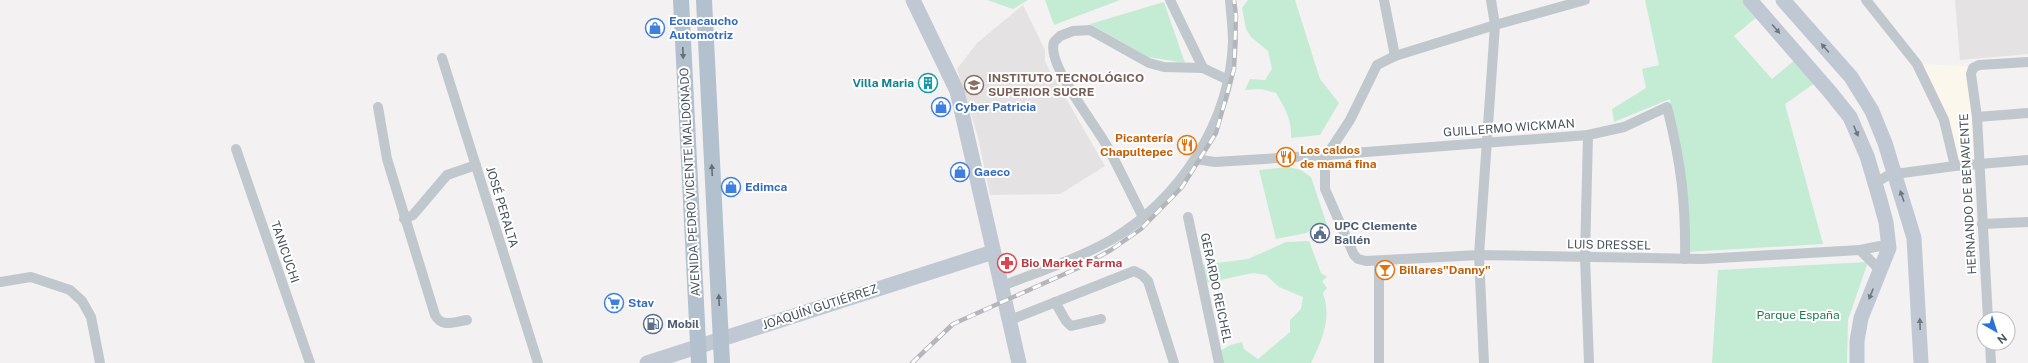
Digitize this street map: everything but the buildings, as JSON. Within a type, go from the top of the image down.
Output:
[{"type":"main road","name":"AVENIDA PEDRO VICENTE MALDONADO","points":[[681,0],[699,363]]},
{"type":"main road","name":"AVENIDA PEDRO VICENTE MALDONADO","points":[[704,0],[722,363]]},
{"type":"main road","points":[[913,0],[957,91],[1019,363]]},
{"type":"main road","points":[[1750,0],[1830,92],[1850,118],[1866,156],[1875,183],[1886,222],[1889,248],[1861,318],[1857,341],[1858,363]]},
{"type":"main road","points":[[1783,0],[1851,77],[1862,93],[1885,143],[1914,238],[1921,363]]},
{"type":"main road","name":"JOAQUÍN GUTIÉRREZ","points":[[647,363],[993,252]]},
{"type":"street","points":[[1170,0],[1203,68]]},
{"type":"street","points":[[1002,286],[1102,244],[1143,217],[1173,188],[1195,159],[1212,130],[1221,106],[1228,80],[1233,43],[1230,0]]},
{"type":"street","points":[[1384,0],[1395,56]]},
{"type":"street","points":[[1484,363],[1479,255],[1495,25],[1491,0]]},
{"type":"street","points":[[1327,155],[1350,120],[1377,65],[1395,56],[1495,25],[1585,0]]},
{"type":"street","points":[[1866,0],[1917,64],[1944,120],[1955,166]]},
{"type":"street","points":[[1143,217],[1108,147],[1092,121],[1070,91],[1053,50],[1054,42],[1060,36],[1073,31],[1090,30],[1149,63],[1164,67],[1203,68],[1228,80]]},
{"type":"street","name":"JOSÉ PERALTA","points":[[442,58],[538,363]]},
{"type":"street","name":"HERNANDO DE BENAVENTE","points":[[1987,311],[1977,117],[1971,74],[1973,68],[1979,65],[2028,62]]},
{"type":"street","points":[[378,107],[387,159],[404,219],[435,315],[438,321],[445,324],[467,320]]},
{"type":"street","name":"GUILLERMO WICKMAN","points":[[1195,159],[1215,162],[1588,135],[1624,127],[1667,107],[1681,170],[1685,202],[1685,259]]},
{"type":"street","points":[[1977,117],[2028,113]]},
{"type":"street","points":[[1588,135],[1586,257],[1589,363]]},
{"type":"street","name":"TANICUCHI","points":[[236,149],[310,363]]},
{"type":"street","name":"LUIS DRESSEL","points":[[1327,155],[1325,166],[1325,189],[1354,255],[1358,259],[1366,261],[1479,255],[1685,259],[1860,250],[1880,246],[1889,248]]},
{"type":"street","points":[[1875,183],[1887,176],[1895,174],[1955,166],[2028,160]]},
{"type":"street","points":[[404,219],[413,215],[447,175],[476,165]]},
{"type":"street","name":"GERARDO REICHEL","points":[[1188,217],[1219,363]]},
{"type":"street","points":[[1982,224],[2028,222]]},
{"type":"street","points":[[1860,250],[1880,270]]},
{"type":"street","points":[[1379,260],[1379,363]]},
{"type":"street","points":[[1010,320],[1134,271],[1142,275],[1148,281],[1174,363]]},
{"type":"street","points":[[0,282],[30,277],[70,290],[82,301],[91,317],[100,363]]},
{"type":"street","points":[[1055,302],[1066,321],[1071,326],[1101,319]]},
{"type":"street","points":[[1990,351],[1991,363]]},
{"type":"shaded area","points":[[1955,0],[2028,0],[2028,54],[1960,60]]},
{"type":"shaded area","points":[[1023,5],[1045,50],[1045,62],[1105,166],[1060,194],[990,195],[978,137],[957,69],[977,43]]},
{"type":"shaded area","points":[[1917,64],[1968,66],[1980,164],[1955,166],[1944,120]]},
{"type":"green space","points":[[987,0],[1028,0],[1013,9]]},
{"type":"green space","points":[[1045,0],[1120,0],[1054,25]]},
{"type":"green space","points":[[1248,0],[1295,0],[1320,79],[1339,103],[1320,135],[1291,138],[1289,120],[1276,93],[1261,89],[1245,90],[1250,79],[1265,80],[1272,69],[1268,51],[1251,37],[1246,29],[1242,8]]},
{"type":"green space","points":[[1645,0],[1742,0],[1758,16],[1734,36],[1772,79],[1796,59],[1815,83],[1785,104],[1823,244],[1687,252],[1670,99],[1614,122],[1612,109],[1646,88],[1642,69],[1659,65]]},
{"type":"green space","points":[[1164,2],[1185,63],[1148,57],[1090,24]]},
{"type":"green space","points":[[1288,167],[1301,170],[1311,177],[1327,225],[1306,233],[1276,239],[1259,170]]},
{"type":"green space","points":[[1309,241],[1321,273],[1327,277],[1322,281],[1327,288],[1323,293],[1326,303],[1326,321],[1322,338],[1311,363],[1222,363],[1220,351],[1230,345],[1242,342],[1244,349],[1258,359],[1290,332],[1290,320],[1301,309],[1303,297],[1279,287],[1266,275],[1253,273],[1206,283],[1201,265],[1248,259],[1286,242]]},
{"type":"green space","name":"Parque España","points":[[1868,262],[1848,320],[1847,363],[1712,363],[1718,270]]},
{"type":"railway","points":[[912,363],[953,324],[1078,268],[1111,250],[1141,229],[1182,187],[1216,133],[1234,69],[1236,16],[1234,0]]},
{"type":"place","name":"Ecuacaucho Automotriz","points":[[655,28]]},
{"type":"place","name":"Villa Maria","points":[[928,83]]},
{"type":"place","name":"INSTITUTO TECNOLÓGICO SUPERIOR SUCRE","points":[[974,85]]},
{"type":"place","name":"Cyber Patricia","points":[[941,107]]},
{"type":"place","name":"Picantería Chapultepec","points":[[1187,145]]},
{"type":"place","name":"Los caldos de mamá fina","points":[[1286,157]]},
{"type":"place","name":"Gaeco","points":[[960,172]]},
{"type":"place","name":"Edimca","points":[[731,187]]},
{"type":"place","name":"UPC Clemente Ballén","points":[[1320,233]]},
{"type":"place","name":"Bio Market Farma","points":[[1007,263]]},
{"type":"place","name":"Billares\"Danny\"","points":[[1385,270]]},
{"type":"place","name":"Stav","points":[[614,303]]},
{"type":"place","name":"Mobil","points":[[653,324]]}]
